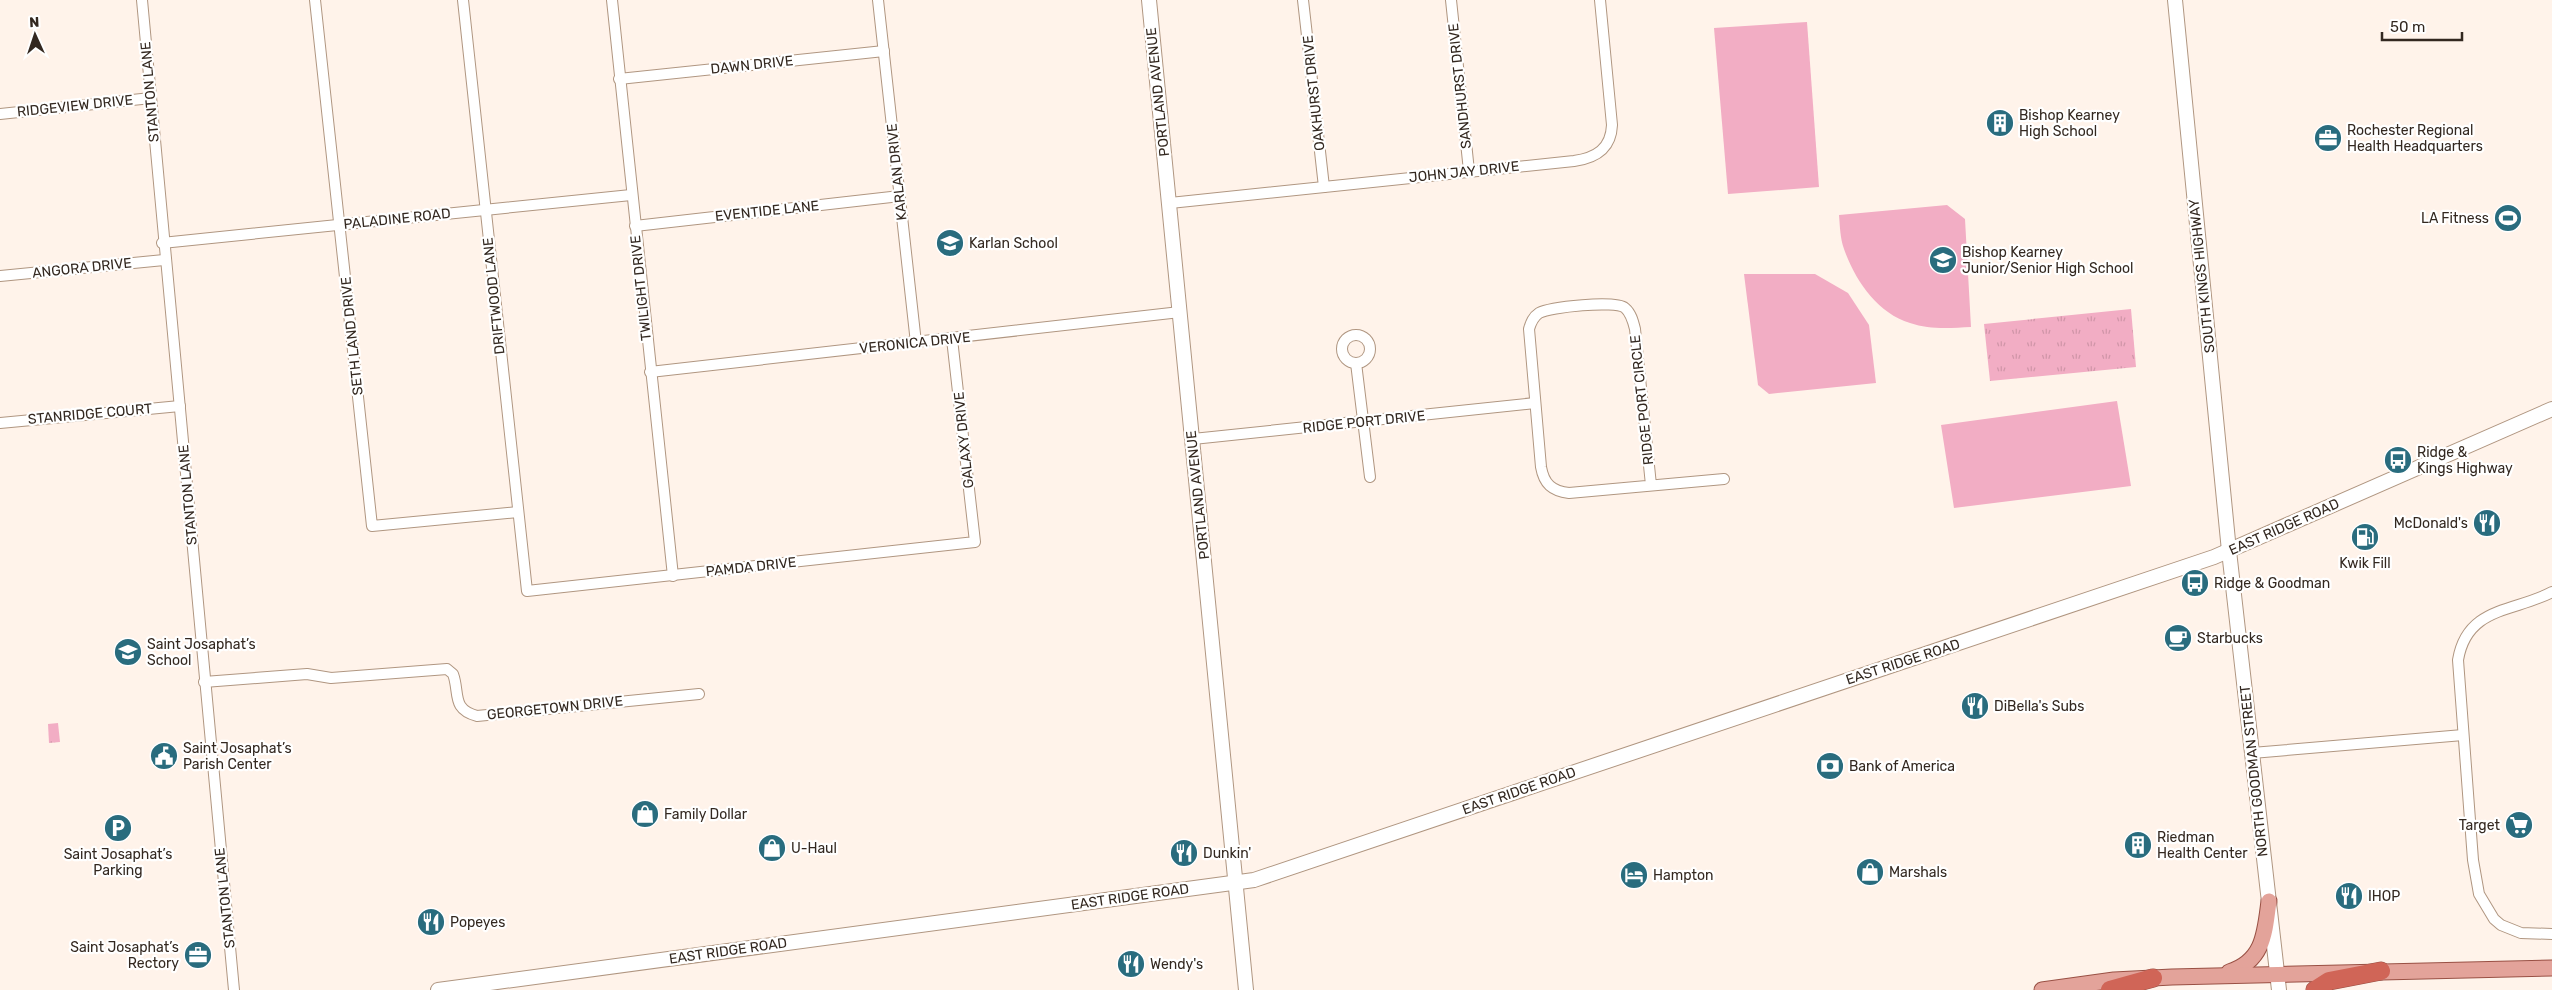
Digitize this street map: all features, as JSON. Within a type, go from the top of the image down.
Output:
[{"type":"highway","points":[[2315,990],[2329,981],[2382,971]]},
{"type":"highway","points":[[2110,990],[2153,978]]},
{"type":"main road","name":"PORTLAND AVENUE","points":[[1149,0],[1246,990]]},
{"type":"main road","name":"SOUTH KINGS HIGHWAY","points":[[2175,0],[2229,551]]},
{"type":"main road","name":"EAST RIDGE ROAD","points":[[438,990],[1235,883],[1261,877],[2229,551],[2552,409]]},
{"type":"main road","name":"NORTH GOODMAN STREET","points":[[2229,551],[2279,990]]},
{"type":"main road","points":[[2216,975],[2237,969],[2254,958],[2263,936],[2268,900]]},
{"type":"main road","points":[[2042,990],[2153,978],[2216,975],[2552,968]]},
{"type":"street","name":"STANTON LANE","points":[[142,0],[162,243],[180,406],[204,682],[234,990]]},
{"type":"street","name":"SETH LAND DRIVE","points":[[315,0],[372,526],[518,512]]},
{"type":"street","name":"DRIFTWOOD LANE","points":[[463,0],[527,591]]},
{"type":"street","name":"TWILIGHT DRIVE","points":[[612,0],[631,195],[673,576]]},
{"type":"street","name":"KARLAN DRIVE","points":[[878,0],[916,343]]},
{"type":"street","name":"OAKHURST DRIVE","points":[[1303,0],[1324,186]]},
{"type":"street","name":"SANDHURST DRIVE","points":[[1451,0],[1469,171]]},
{"type":"street","name":"JOHN JAY DRIVE","points":[[1170,203],[1580,160],[1596,156],[1609,142],[1612,125],[1600,0]]},
{"type":"street","name":"DAWN DRIVE","points":[[619,78],[884,51]]},
{"type":"street","name":"RIDGEVIEW DRIVE","points":[[0,114],[150,98]]},
{"type":"street","name":"PALADINE ROAD","points":[[162,243],[631,195]]},
{"type":"street","name":"EVENTIDE LANE","points":[[635,226],[900,196]]},
{"type":"street","name":"ANGORA DRIVE","points":[[0,276],[164,260]]},
{"type":"street","name":"RIDGE PORT CIRCLE","points":[[1612,304],[1624,307],[1632,316],[1635,329],[1651,485],[1569,494],[1551,488],[1542,475],[1535,403],[1529,330],[1534,316],[1553,309],[1612,304]]},
{"type":"street","name":"VERONICA DRIVE","points":[[650,372],[1180,312]]},
{"type":"street","name":"GALAXY DRIVE","points":[[952,339],[975,542]]},
{"type":"street","points":[[1356,364],[1370,477]]},
{"type":"street","name":"RIDGE PORT DRIVE","points":[[1193,439],[1535,403]]},
{"type":"street","name":"STANRIDGE COURT","points":[[0,423],[180,406]]},
{"type":"street","points":[[1651,485],[1724,478]]},
{"type":"street","name":"PAMDA DRIVE","points":[[527,591],[975,542]]},
{"type":"street","points":[[2552,592],[2542,597],[2498,610],[2473,627],[2466,638],[2458,660],[2474,860],[2479,894],[2494,919],[2501,924],[2521,933],[2552,934]]},
{"type":"street","name":"GEORGETOWN DRIVE","points":[[204,682],[307,674],[331,678],[447,669],[453,674],[458,701],[462,710],[477,716],[699,694]]},
{"type":"street","points":[[2252,753],[2463,735]]},
{"type":"green space","points":[[1807,22],[1819,187],[1728,194],[1714,28]]},
{"type":"green space","points":[[1947,205],[1965,219],[1971,327],[1925,327],[1910,323],[1887,312],[1869,294],[1854,272],[1844,249],[1840,232],[1839,215]]},
{"type":"green space","points":[[1744,274],[1815,274],[1848,293],[1869,325],[1876,383],[1769,394],[1758,385]]},
{"type":"green space","points":[[2131,309],[2136,367],[1990,381],[1984,324]]},
{"type":"green space","points":[[2117,401],[2131,486],[1954,508],[1941,425]]},
{"type":"green space","points":[[58,723],[60,742],[49,743],[48,724]]},
{"type":"place","name":"Bishop Kearney High School","points":[[2000,123]]},
{"type":"place","name":"Rochester Regional Health Headquarters","points":[[2328,138]]},
{"type":"place","name":"LA Fitness","points":[[2508,218]]},
{"type":"place","name":"Karlan School","points":[[950,243]]},
{"type":"place","name":"Bishop Kearney Junior/Senior High School","points":[[1943,260]]},
{"type":"place","name":"Ridge & Kings Highway","points":[[2398,460]]},
{"type":"place","name":"McDonald's","points":[[2487,523]]},
{"type":"place","name":"Kwik Fill","points":[[2365,537]]},
{"type":"place","name":"Ridge & Goodman","points":[[2195,583]]},
{"type":"place","name":"Starbucks","points":[[2178,638]]},
{"type":"place","name":"Saint Josaphat’s School","points":[[128,652]]},
{"type":"place","name":"DiBella's Subs","points":[[1975,706]]},
{"type":"place","name":"Saint Josaphat’s Parish Center","points":[[164,756]]},
{"type":"place","name":"Bank of America","points":[[1830,766]]},
{"type":"place","name":"Family Dollar","points":[[645,814]]},
{"type":"place","name":"Target","points":[[2519,825]]},
{"type":"place","name":"Saint Josaphat’s Parking","points":[[118,828]]},
{"type":"place","name":"Riedman Health Center","points":[[2138,845]]},
{"type":"place","name":"U-Haul","points":[[772,848]]},
{"type":"place","name":"Dunkin'","points":[[1184,853]]},
{"type":"place","name":"Marshals","points":[[1870,872]]},
{"type":"place","name":"Hampton","points":[[1634,875]]},
{"type":"place","name":"IHOP","points":[[2349,896]]},
{"type":"place","name":"Popeyes","points":[[431,922]]},
{"type":"place","name":"Saint Josaphat’s Rectory","points":[[198,955]]},
{"type":"place","name":"Wendy's","points":[[1131,964]]}]
